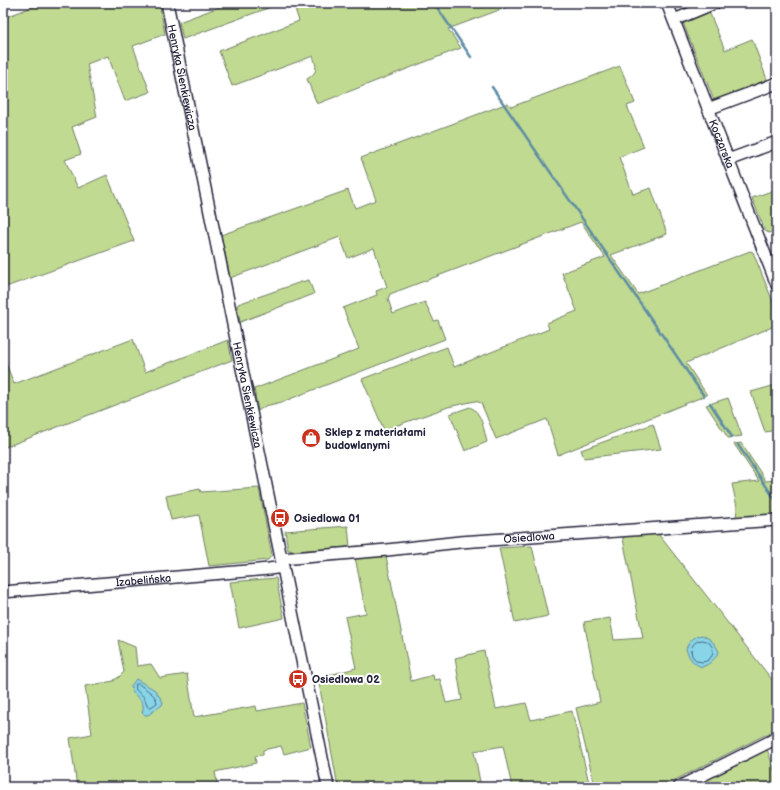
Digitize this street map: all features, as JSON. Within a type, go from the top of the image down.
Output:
[{"type":"street","name":"Henryka Sienkiewicza","points":[[167,3],[328,787]]},
{"type":"street","name":"Koczarska","points":[[667,3],[777,285]]},
{"type":"street","points":[[674,20],[715,3]]},
{"type":"street","points":[[708,109],[777,83]]},
{"type":"street","points":[[728,160],[777,142]]},
{"type":"street","name":"Osiedlowa","points":[[282,563],[460,542],[777,520]]},
{"type":"street","name":"Izabelińska","points":[[3,592],[269,570],[282,563]]},
{"type":"street","points":[[679,787],[777,738]]},
{"type":"green space","points":[[43,3],[159,3],[165,34],[133,46],[150,92],[125,101],[108,56],[87,64],[97,117],[72,127],[81,154],[65,160],[78,188],[107,175],[134,241],[3,288],[3,18]]},
{"type":"green space","points":[[230,3],[282,3],[183,39],[179,22]]},
{"type":"green space","points":[[293,3],[518,3],[448,29],[461,48],[317,104],[307,79],[315,72],[316,69],[313,56],[232,86],[219,51],[299,21]]},
{"type":"green space","points":[[708,9],[725,50],[752,39],[768,82],[715,103],[682,20]]},
{"type":"green space","points":[[620,66],[635,103],[627,106],[644,147],[619,157],[633,194],[651,188],[667,234],[611,255],[638,294],[750,251],[753,252],[777,312],[777,325],[686,363],[707,395],[558,455],[547,419],[496,439],[481,403],[475,401],[448,407],[384,430],[362,379],[447,347],[454,367],[549,329],[547,323],[577,311],[562,273],[605,257],[581,222],[390,294],[388,299],[393,314],[425,302],[434,321],[438,320],[445,339],[282,402],[265,406],[258,411],[254,389],[359,349],[343,308],[377,295],[376,291],[387,287],[374,248],[348,258],[340,237],[230,278],[221,235],[348,190],[355,208],[376,200],[361,158],[508,103],[511,107]]},
{"type":"green space","points":[[777,189],[777,230],[769,233],[765,231],[752,198]]},
{"type":"green space","points":[[309,280],[314,294],[240,322],[237,306],[238,304]]},
{"type":"green space","points":[[133,339],[145,372],[228,340],[232,360],[3,448],[3,356],[14,384]]},
{"type":"green space","points":[[776,385],[777,430],[765,432],[751,392]]},
{"type":"green space","points":[[728,398],[742,436],[728,438],[706,405]]},
{"type":"green space","points":[[470,407],[474,409],[480,417],[487,442],[465,451],[450,414]]},
{"type":"green space","points":[[653,424],[661,449],[584,458],[581,450]]},
{"type":"green space","points":[[741,443],[766,481],[777,480],[777,517],[736,519],[737,507],[732,484],[759,481],[734,444]]},
{"type":"green space","points":[[259,488],[272,555],[268,560],[209,566],[199,515],[171,520],[166,496],[200,489],[201,492]]},
{"type":"green space","points":[[348,526],[350,547],[296,551],[288,550],[285,531]]},
{"type":"green space","points":[[656,531],[777,686],[777,729],[663,787],[595,787],[576,708],[600,702],[584,622],[610,618],[614,640],[643,638],[622,534]]},
{"type":"green space","points":[[532,546],[548,616],[515,623],[499,548]]},
{"type":"green space","points":[[386,556],[411,681],[433,675],[434,680],[440,679],[446,703],[462,700],[455,658],[484,651],[496,709],[526,703],[531,720],[572,711],[590,787],[512,787],[503,746],[474,751],[481,787],[338,787],[318,678],[356,668],[345,617],[366,613],[355,557]]},
{"type":"green space","points":[[276,578],[284,618],[239,628],[230,582]]},
{"type":"green space","points":[[118,640],[135,647],[137,666],[151,664],[160,678],[187,674],[194,717],[256,706],[257,711],[302,703],[311,747],[284,754],[281,746],[263,750],[263,755],[255,756],[256,763],[215,772],[218,787],[77,787],[70,738],[92,734],[85,686],[114,681],[124,672]]},
{"type":"green space","points":[[767,749],[777,777],[777,787],[689,787]]},
{"type":"water","points":[[702,635],[708,638],[716,646],[719,652],[712,661],[702,667],[692,660],[686,649],[692,640]]},
{"type":"water","points":[[136,679],[155,690],[163,702],[162,705],[148,715],[142,713],[142,703],[132,692],[131,686]]},
{"type":"waterway","points":[[434,3],[471,57]]},
{"type":"waterway","points":[[492,87],[704,396]]},
{"type":"waterway","points":[[710,403],[732,437]]},
{"type":"waterway","points":[[738,445],[777,502]]},
{"type":"place","name":"Sklep z materiałami budowlanymi","points":[[311,438]]},
{"type":"place","name":"Osiedlowa 01","points":[[280,518]]},
{"type":"place","name":"Osiedlowa 02","points":[[298,679]]}]
